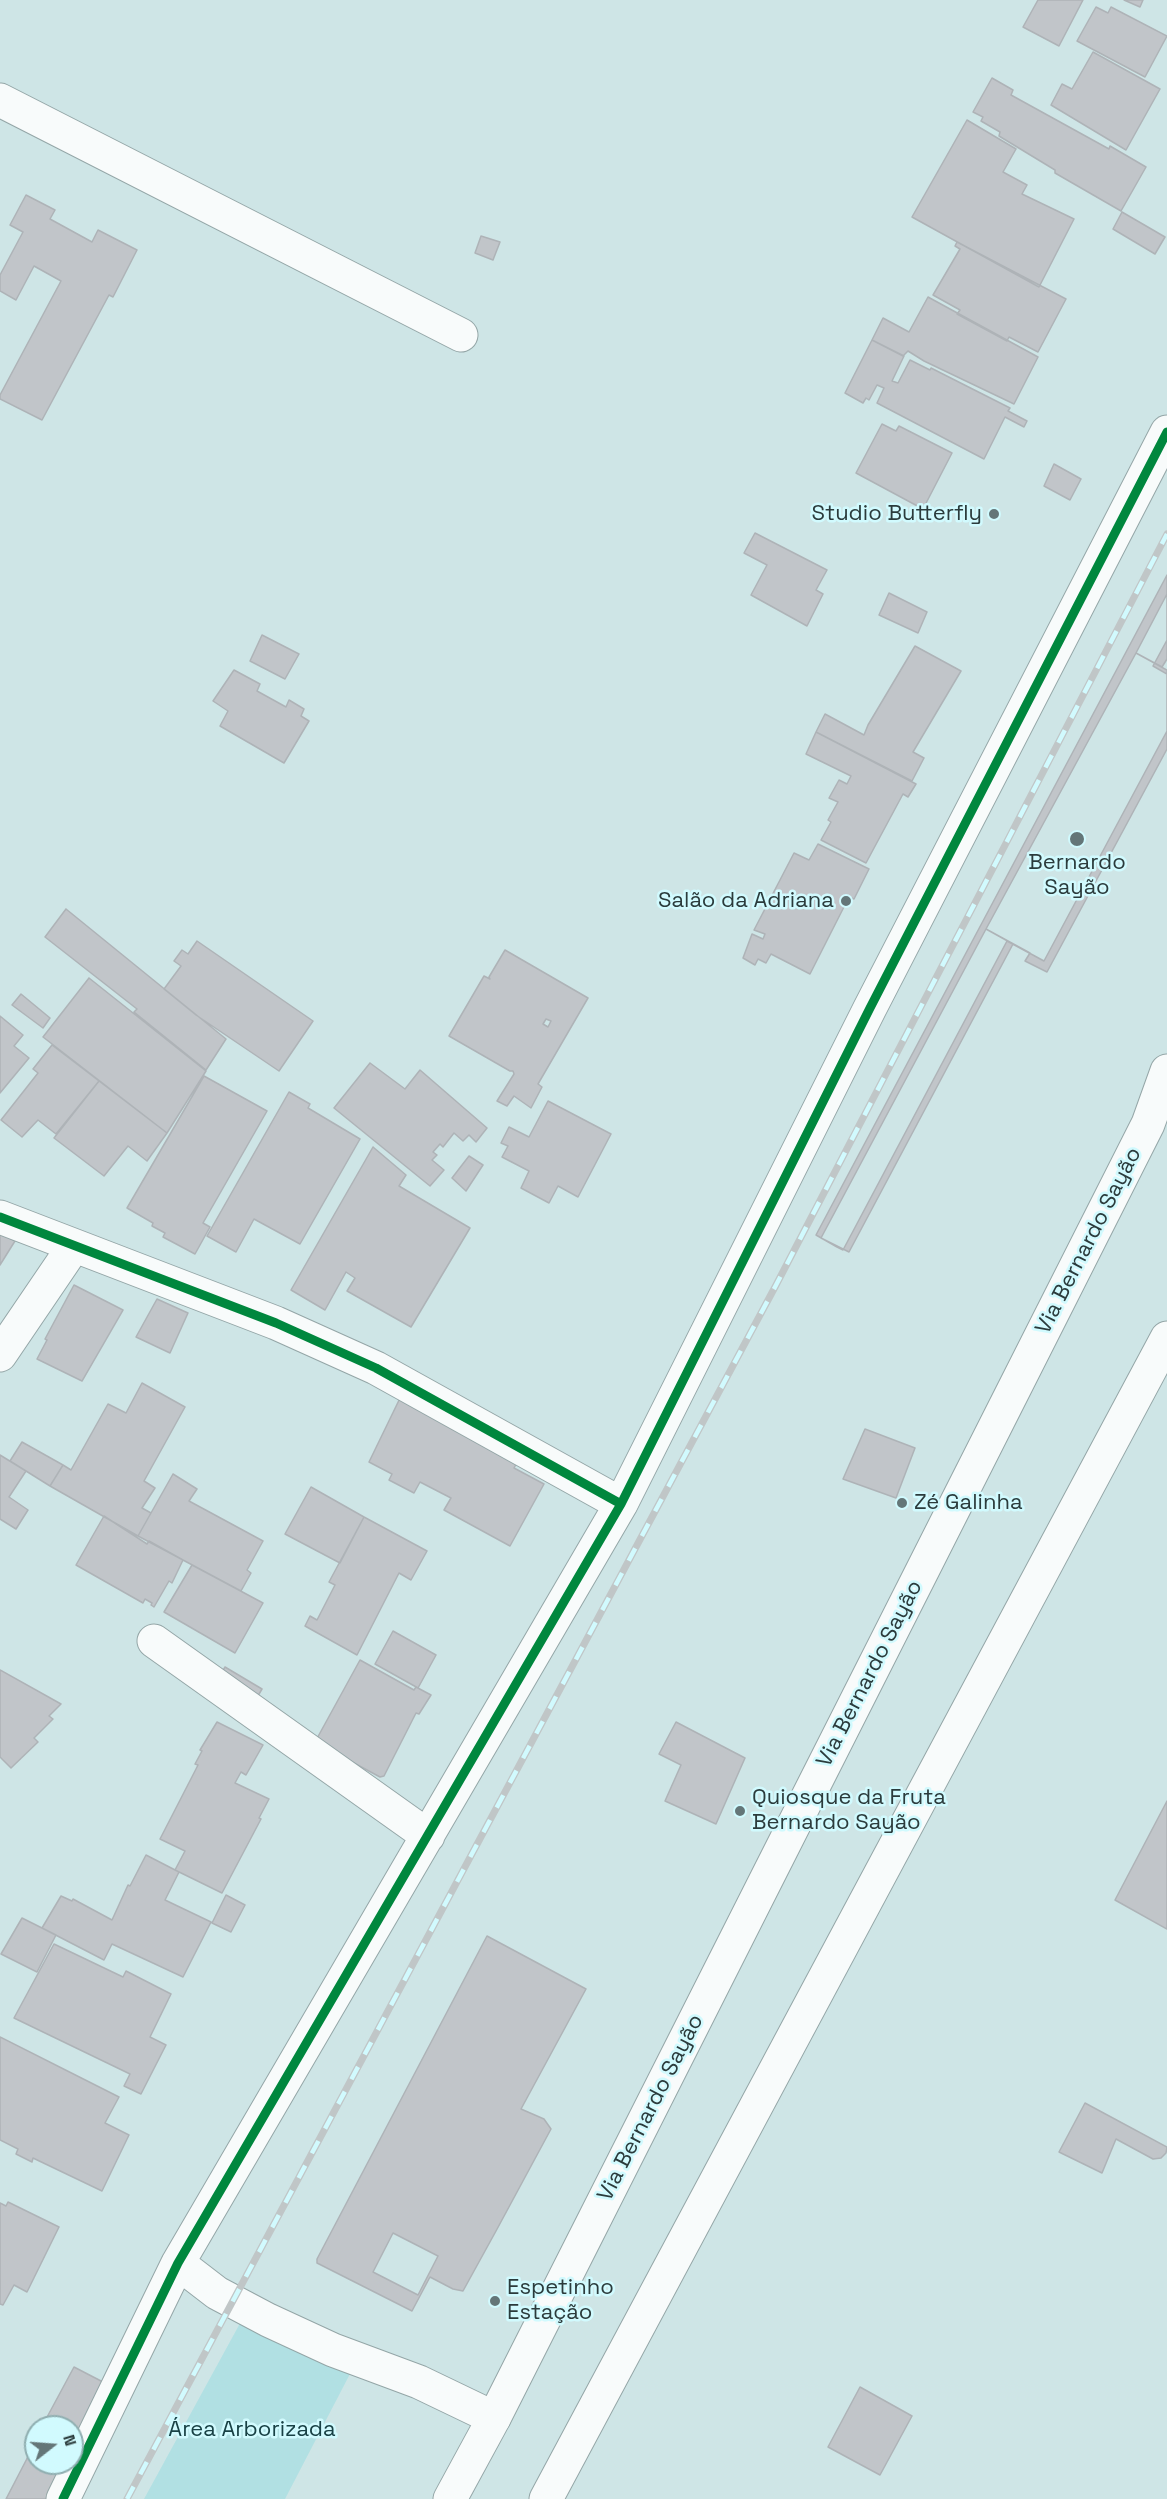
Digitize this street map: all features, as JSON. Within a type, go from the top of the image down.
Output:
[{"type":"street","points":[[0,100],[461,335]]},
{"type":"street","points":[[63,2499],[178,2263],[621,1504],[876,997],[1167,432]]},
{"type":"street","name":"Via Bernardo Sayão","points":[[450,2499],[494,2418],[1148,1124],[1167,1071]]},
{"type":"street","points":[[0,1217],[276,1323],[376,1368],[621,1504]]},
{"type":"street","points":[[0,1355],[74,1246]]},
{"type":"street","points":[[546,2499],[1167,1338]]},
{"type":"street","points":[[154,1641],[428,1836]]},
{"type":"street","points":[[178,2263],[217,2293],[260,2315],[333,2350],[419,2382],[494,2418]]},
{"type":"green space","name":"Área Arborizada","points":[[244,2316],[352,2370],[285,2499],[144,2499]]},
{"type":"building","points":[[1038,0],[1083,0],[1059,46],[1023,27]]},
{"type":"building","points":[[1124,0],[1143,0],[1140,7]]},
{"type":"building","points":[[1096,7],[1108,13],[1111,7],[1167,36],[1145,77],[1077,41]]},
{"type":"building","points":[[1093,52],[1160,89],[1126,150],[1051,105],[1062,84],[1072,89]]},
{"type":"building","points":[[992,78],[1013,90],[1011,95],[1146,167],[1121,211],[1055,173],[1055,170],[999,136],[1000,132],[981,121],[983,117],[973,112]]},
{"type":"building","points":[[967,120],[1016,149],[1003,172],[1027,185],[1022,194],[1074,219],[1039,287],[912,217]]},
{"type":"building","points":[[26,195],[55,210],[50,219],[92,242],[98,230],[137,250],[113,297],[109,295],[42,420],[0,399],[0,395],[61,281],[34,266],[16,300],[0,291],[0,275],[23,232],[10,225]]},
{"type":"building","points":[[1122,212],[1165,237],[1155,254],[1113,229]]},
{"type":"building","points":[[481,236],[500,242],[493,260],[475,253]]},
{"type":"building","points":[[957,242],[1066,299],[1038,352],[1009,337],[1007,341],[957,314],[960,310],[933,295],[960,249],[955,246]]},
{"type":"building","points":[[928,297],[1038,357],[1014,404],[908,351],[903,356],[872,340],[883,318],[909,332]]},
{"type":"building","points":[[872,340],[904,356],[892,381],[898,383],[910,360],[930,370],[931,368],[1010,408],[1008,411],[1027,421],[1024,427],[1005,417],[984,459],[877,403],[884,388],[877,385],[869,400],[866,398],[863,403],[845,393]]},
{"type":"building","points":[[882,424],[896,431],[899,426],[952,453],[923,509],[856,473]]},
{"type":"building","points":[[1054,464],[1081,479],[1070,500],[1044,486]]},
{"type":"building","points":[[755,533],[827,570],[816,590],[823,594],[807,626],[751,595],[767,565],[744,553]]},
{"type":"building","points":[[1167,575],[1167,640],[1153,666],[1167,674],[1167,731],[1044,961],[1007,941],[843,1250],[816,1235]]},
{"type":"building","points":[[889,593],[927,612],[918,633],[879,615]]},
{"type":"building","points":[[1167,594],[1167,659],[1162,667],[1136,653]]},
{"type":"building","points":[[262,635],[299,654],[285,679],[250,661]]},
{"type":"building","points":[[915,646],[961,671],[913,752],[924,758],[912,781],[816,732],[825,714],[864,735]]},
{"type":"building","name":"Bernardo Sayão","points":[[1136,653],[1167,670],[1167,749],[1047,972],[1025,961],[1030,953],[986,929]]},
{"type":"building","points":[[234,670],[260,684],[257,691],[286,707],[289,700],[304,709],[301,716],[309,721],[284,763],[220,726],[228,711],[213,701]]},
{"type":"building","points":[[816,732],[916,784],[908,797],[903,794],[866,863],[821,840],[838,802],[829,798],[839,780],[847,784],[851,776],[806,754]]},
{"type":"building","points":[[818,844],[869,869],[854,899],[849,897],[810,974],[771,954],[766,963],[758,959],[755,965],[743,958],[752,934],[763,939],[765,934],[754,930],[794,853],[809,860]]},
{"type":"building","points":[[66,909],[226,1039],[206,1070],[134,1012],[137,1009],[45,937]]},
{"type":"building","points":[[986,929],[1013,944],[849,1252],[821,1238]]},
{"type":"building","points":[[197,941],[313,1021],[279,1071],[196,1015],[164,989],[181,966],[174,961],[182,950],[188,954]]},
{"type":"building","points":[[505,950],[588,998],[538,1084],[542,1087],[531,1108],[514,1096],[507,1106],[497,1101],[514,1074],[513,1071],[449,1036],[484,976],[490,979],[489,977]],"holes":[[[546,1019],[551,1021],[548,1027],[543,1024]]]},
{"type":"building","points":[[89,978],[206,1071],[167,1133],[43,1037]]},
{"type":"building","points":[[21,994],[50,1018],[43,1028],[12,1005]]},
{"type":"building","points":[[0,1016],[23,1035],[14,1046],[29,1058],[0,1093]]},
{"type":"building","points":[[52,1045],[99,1081],[56,1134],[38,1120],[22,1137],[1,1120],[38,1073],[33,1069]]},
{"type":"building","points":[[370,1063],[405,1089],[420,1070],[487,1128],[476,1142],[469,1135],[463,1141],[454,1133],[443,1147],[440,1144],[433,1152],[437,1155],[432,1160],[444,1170],[430,1186],[334,1108]]},
{"type":"building","points":[[204,1076],[267,1111],[203,1223],[210,1227],[195,1254],[163,1237],[165,1233],[152,1226],[153,1223],[127,1208]]},
{"type":"building","points":[[99,1081],[167,1133],[147,1161],[128,1146],[104,1176],[54,1138]]},
{"type":"building","points":[[289,1092],[310,1104],[308,1108],[360,1139],[300,1244],[254,1219],[236,1252],[207,1236]]},
{"type":"building","points":[[548,1101],[611,1134],[578,1197],[558,1186],[549,1203],[521,1188],[529,1171],[502,1157],[508,1146],[501,1143],[509,1127],[529,1137]]},
{"type":"building","points":[[373,1147],[406,1175],[399,1186],[470,1228],[411,1327],[347,1291],[355,1278],[346,1272],[325,1310],[291,1290]]},
{"type":"building","points":[[469,1156],[483,1165],[466,1191],[452,1178]]},
{"type":"building","points":[[0,1233],[15,1241],[0,1265]]},
{"type":"building","points":[[74,1285],[123,1310],[82,1381],[37,1359]]},
{"type":"building","points":[[157,1299],[188,1313],[170,1353],[136,1337]]},
{"type":"building","points":[[142,1383],[185,1407],[144,1481],[155,1488],[142,1508],[151,1513],[138,1536],[50,1486],[63,1465],[71,1470],[108,1404],[126,1413]]},
{"type":"building","points":[[402,1394],[519,1459],[514,1468],[544,1484],[510,1546],[444,1510],[451,1498],[420,1482],[414,1493],[389,1480],[392,1474],[369,1462]]},
{"type":"building","points":[[865,1429],[915,1448],[896,1498],[843,1479]]},
{"type":"building","points":[[22,1442],[63,1465],[50,1486],[10,1461]]},
{"type":"building","points":[[0,1455],[26,1471],[9,1497],[28,1510],[16,1529],[0,1519]]},
{"type":"building","points":[[173,1474],[197,1489],[189,1501],[263,1541],[247,1570],[251,1573],[241,1591],[138,1536]]},
{"type":"building","points":[[311,1487],[364,1517],[340,1563],[285,1534]]},
{"type":"building","points":[[104,1516],[147,1544],[149,1541],[183,1560],[172,1583],[169,1581],[154,1607],[145,1599],[143,1603],[76,1565]]},
{"type":"building","points":[[364,1517],[427,1551],[411,1580],[399,1573],[357,1655],[305,1626],[310,1616],[317,1620],[335,1585],[329,1582]]},
{"type":"building","points":[[192,1565],[263,1603],[235,1653],[164,1612]]},
{"type":"building","points":[[393,1631],[436,1655],[418,1688],[375,1664]]},
{"type":"building","points":[[360,1660],[414,1690],[416,1687],[431,1695],[419,1714],[416,1713],[384,1776],[380,1777],[315,1742]]},
{"type":"building","points":[[225,1667],[262,1689],[252,1706],[208,1696]]},
{"type":"building","points":[[0,1670],[61,1704],[49,1716],[53,1719],[34,1738],[38,1742],[11,1768],[0,1757]]},
{"type":"building","points":[[217,1722],[263,1745],[246,1775],[241,1772],[235,1783],[269,1799],[222,1893],[175,1870],[185,1851],[160,1839],[198,1765],[195,1764],[202,1751],[200,1750]]},
{"type":"building","points":[[676,1722],[745,1758],[716,1824],[665,1801],[681,1765],[659,1754]]},
{"type":"building","points":[[1167,1801],[1167,1929],[1115,1900]]},
{"type":"building","points":[[146,1855],[179,1872],[165,1900],[211,1922],[183,1977],[112,1944],[104,1960],[42,1928],[61,1896],[72,1901],[73,1899],[112,1920],[128,1885],[130,1886]]},
{"type":"building","points":[[226,1895],[245,1905],[231,1932],[212,1923]]},
{"type":"building","points":[[22,1918],[56,1935],[37,1972],[1,1954]]},
{"type":"building","points":[[487,1936],[586,1989],[521,2109],[544,2119],[551,2129],[463,2291],[453,2289],[430,2277],[412,2311],[317,2263],[317,2259]],"holes":[[[393,2233],[438,2256],[418,2295],[373,2272]]]},
{"type":"building","points":[[54,1944],[123,1977],[126,1971],[171,1994],[150,2037],[166,2045],[141,2094],[124,2086],[130,2074],[14,2018]]},
{"type":"building","points":[[0,2037],[119,2097],[105,2123],[129,2135],[102,2191],[33,2158],[32,2162],[16,2154],[18,2149],[0,2140]]},
{"type":"building","points":[[1085,2103],[1167,2147],[1166,2153],[1161,2158],[1153,2159],[1116,2139],[1102,2173],[1059,2152]]},
{"type":"building","points":[[8,2202],[59,2227],[27,2292],[14,2285],[3,2305],[0,2304],[0,2203],[6,2206]]},
{"type":"building","points":[[74,2367],[130,2396],[84,2443],[84,2415],[48,2415]]},
{"type":"building","points":[[860,2387],[912,2416],[880,2475],[828,2447]]},
{"type":"building","points":[[24,2464],[24,2475],[70,2475],[75,2499],[6,2499]]},
{"type":"railway","points":[[127,2499],[775,1287],[1167,534]]},
{"type":"cycle path","points":[[63,2499],[178,2263],[621,1504],[870,1008],[1167,432]]},
{"type":"cycle path","points":[[0,1217],[276,1323],[376,1368],[621,1504]]},
{"type":"place","name":"Studio Butterfly","points":[[994,514]]},
{"type":"place","name":"Bernardo Sayão","points":[[1077,839]]},
{"type":"place","name":"Salão da Adriana","points":[[846,901]]},
{"type":"place","name":"Zé Galinha","points":[[902,1503]]},
{"type":"place","name":"Quiosque da Fruta Bernardo Sayão","points":[[740,1811]]},
{"type":"place","name":"Espetinho Estação","points":[[495,2301]]}]
